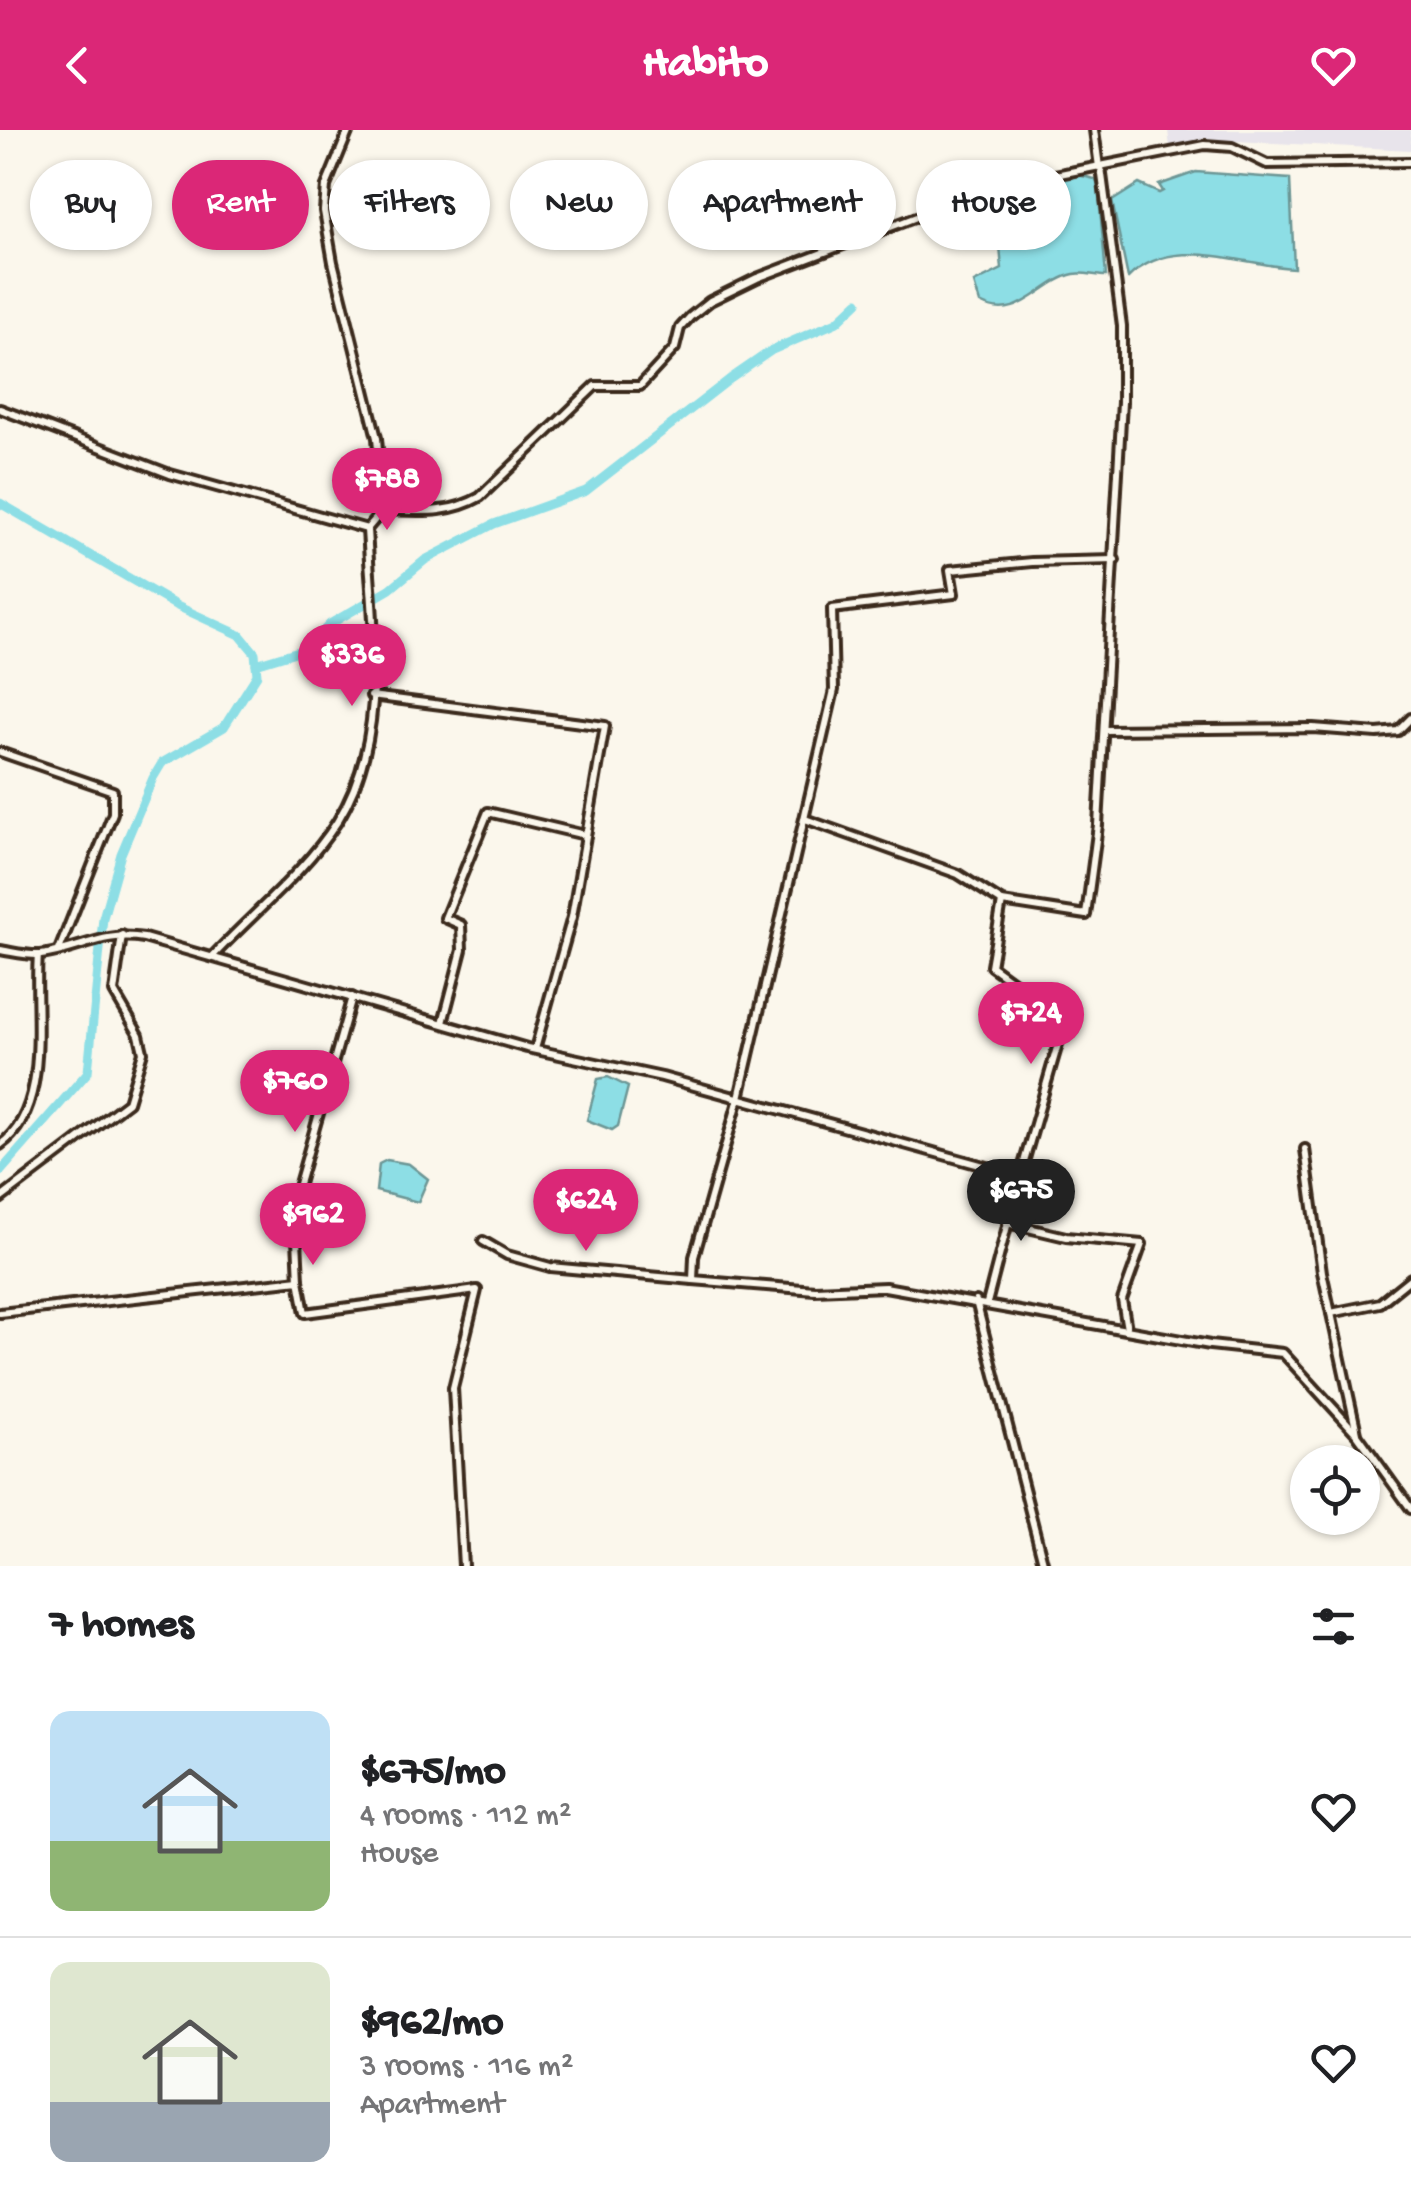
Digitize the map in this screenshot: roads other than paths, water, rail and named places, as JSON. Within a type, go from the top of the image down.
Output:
[{"type":"street","points":[[212,957],[336,824],[358,781],[372,696],[376,640],[367,529],[384,510],[376,438],[332,262],[324,212],[326,186],[350,130]]},
{"type":"street","points":[[804,819],[958,874],[1002,902],[1086,914],[1098,824],[1115,560],[1122,326],[1094,130]]},
{"type":"street","points":[[384,510],[440,512],[480,497],[595,386],[640,386],[675,348],[680,328],[710,301],[876,228],[995,187],[1205,145],[1232,146],[1267,164],[1411,162]]},
{"type":"street","points":[[0,410],[170,474],[367,529]]},
{"type":"street","points":[[693,1280],[694,1256],[739,1098],[834,690],[832,609],[954,594],[950,570],[1032,562],[1115,560]]},
{"type":"street","points":[[372,696],[604,726],[572,916],[535,1049]]},
{"type":"street","points":[[1104,730],[1313,728],[1376,732],[1398,731],[1411,718]]},
{"type":"street","points":[[0,752],[113,792],[113,813],[71,928],[58,951]]},
{"type":"street","points":[[443,1024],[462,950],[461,926],[444,918],[488,812],[585,835]]},
{"type":"street","points":[[987,1303],[1058,1044],[1039,1001],[992,966],[1002,902]]},
{"type":"street","points":[[0,1199],[128,1102],[143,1052],[139,1036],[114,992],[122,934]]},
{"type":"street","points":[[0,950],[38,956],[122,934],[535,1049],[739,1098],[1020,1176]]},
{"type":"street","points":[[0,1145],[27,1114],[40,1014],[34,998],[38,956]]},
{"type":"street","points":[[352,998],[295,1198],[298,1280],[304,1313],[477,1290],[453,1388],[463,1566]]},
{"type":"street","points":[[1305,1149],[1331,1313],[1358,1434]]},
{"type":"street","points":[[1007,1224],[1066,1237],[1142,1244],[1122,1300],[1127,1329]]},
{"type":"street","points":[[483,1242],[550,1267],[815,1290],[884,1286],[1283,1353],[1358,1434],[1411,1510]]},
{"type":"street","points":[[1331,1313],[1380,1303],[1411,1278]]},
{"type":"street","points":[[0,1313],[298,1280]]},
{"type":"street","points":[[976,1301],[1044,1566]]},
{"type":"water","points":[[1196,172],[1290,179],[1294,268],[1186,254],[1165,257],[1128,278],[1112,201],[1139,184],[1159,193],[1163,191],[1159,185]]},
{"type":"water","points":[[1071,176],[1095,179],[1098,185],[1106,276],[1074,274],[1006,308],[980,303],[974,283],[1002,269],[1000,250],[1071,250]]},
{"type":"water","points":[[608,1077],[628,1087],[618,1126],[612,1130],[587,1120],[598,1079]]},
{"type":"water","points":[[387,1160],[409,1164],[428,1179],[418,1202],[376,1191],[379,1164]]},
{"type":"waterway","points":[[256,664],[305,649],[330,624],[390,589],[425,560],[494,524],[586,491],[730,379],[772,350],[837,322],[858,302]]},
{"type":"waterway","points":[[0,503],[177,606],[240,635],[255,653],[257,675],[224,727],[162,763],[153,778],[121,854],[103,918],[88,1072],[0,1172]]}]
